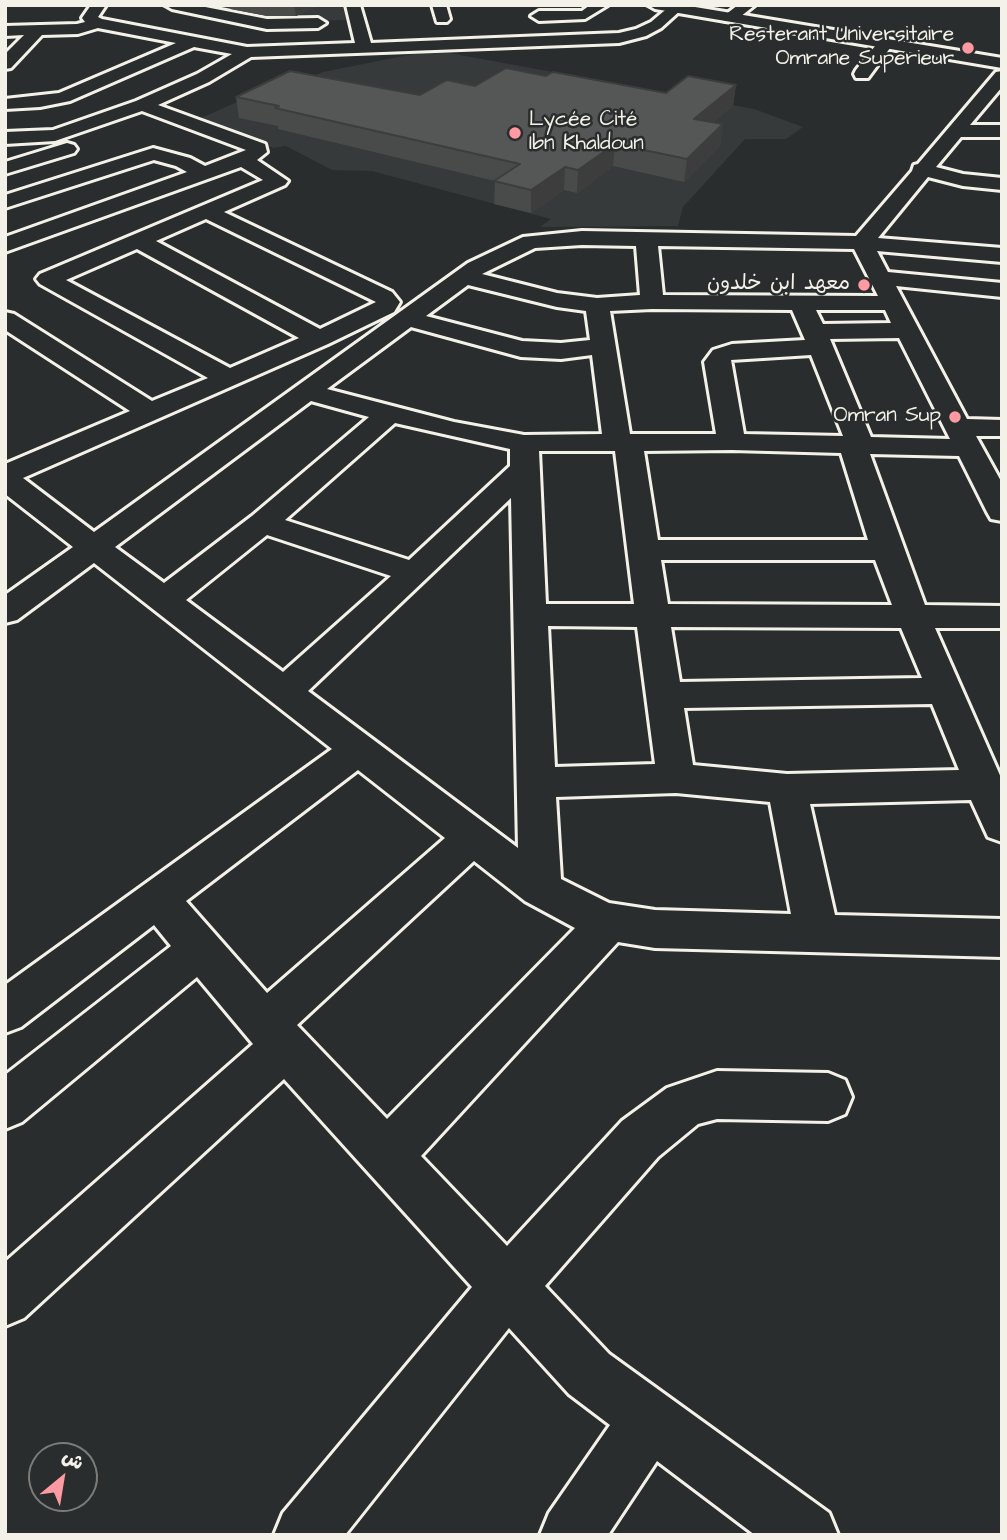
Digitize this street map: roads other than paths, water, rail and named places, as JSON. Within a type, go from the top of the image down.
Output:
[{"type":"street","points":[[99,5],[90,18],[97,23],[247,52],[629,36],[656,26],[675,9]]},
{"type":"street","points":[[172,5],[267,24],[350,22]]},
{"type":"street","points":[[353,5],[350,22],[364,46]]},
{"type":"street","points":[[536,40],[525,16],[585,15],[601,5]]},
{"type":"street","points":[[655,5],[885,44],[1000,78],[921,169],[862,243]]},
{"type":"street","points":[[730,18],[748,5]]},
{"type":"street","points":[[5,31],[78,29],[97,23]]},
{"type":"street","points":[[5,64],[11,51],[38,30]]},
{"type":"street","points":[[5,104],[49,101],[91,86],[194,41]]},
{"type":"street","points":[[862,74],[885,44]]},
{"type":"street","points":[[5,138],[55,135],[142,105],[203,78],[247,52]]},
{"type":"street","points":[[140,64],[203,78]]},
{"type":"street","points":[[58,79],[91,86]]},
{"type":"street","points":[[5,245],[243,160],[257,152],[258,148],[142,105]]},
{"type":"street","points":[[974,110],[1002,110]]},
{"type":"street","points":[[5,169],[169,115]]},
{"type":"street","points":[[954,132],[1002,131]]},
{"type":"street","points":[[954,132],[979,153],[993,183]]},
{"type":"street","points":[[5,188],[15,199],[153,154],[183,162],[204,174]]},
{"type":"street","points":[[27,267],[139,241],[278,181],[243,160]]},
{"type":"street","points":[[921,169],[993,183]]},
{"type":"street","points":[[206,211],[384,297],[388,302],[385,307],[319,339],[149,411],[5,477],[540,888],[586,914],[609,922],[655,929],[1002,938]]},
{"type":"street","points":[[5,612],[464,277],[531,242],[582,238],[862,243],[1002,255]]},
{"type":"street","points":[[646,239],[652,302]]},
{"type":"street","points":[[139,241],[319,339]]},
{"type":"street","points":[[862,243],[997,496]]},
{"type":"street","points":[[27,267],[228,378]]},
{"type":"street","points":[[464,277],[556,300],[597,305],[652,302],[894,303]]},
{"type":"street","points":[[881,278],[995,289],[1002,309]]},
{"type":"street","points":[[461,333],[516,290]]},
{"type":"street","points":[[801,303],[818,339],[856,444],[887,550],[1002,826]]},
{"type":"street","points":[[597,305],[642,550],[676,778]]},
{"type":"street","points":[[407,318],[521,349],[561,351],[605,346]]},
{"type":"street","points":[[8,324],[149,411]]},
{"type":"street","points":[[732,442],[718,362],[722,355],[818,339],[908,330]]},
{"type":"street","points":[[306,392],[453,430],[524,455],[622,442],[856,444],[964,437],[1002,428]]},
{"type":"street","points":[[164,600],[263,523],[388,415]]},
{"type":"street","points":[[284,692],[415,573],[524,455]]},
{"type":"street","points":[[524,455],[540,888]]},
{"type":"street","points":[[263,523],[415,573]]},
{"type":"street","points":[[642,550],[887,550]]},
{"type":"street","points":[[531,615],[1002,617]]},
{"type":"street","points":[[664,695],[945,691]]},
{"type":"street","points":[[5,1012],[359,749]]},
{"type":"street","points":[[537,783],[676,778],[788,789],[984,785]]},
{"type":"street","points":[[788,789],[817,934]]},
{"type":"street","points":[[5,1299],[276,1035],[473,837]]},
{"type":"street","points":[[157,898],[276,1035],[589,1374],[807,1535]]},
{"type":"street","points":[[387,1155],[609,922]]},
{"type":"street","points":[[5,1105],[201,948]]},
{"type":"street","points":[[305,1535],[508,1286],[640,1139],[684,1105],[718,1095],[828,1097]]},
{"type":"street","points":[[571,1535],[650,1419]]},
{"type":"place","name":"Resterant Universitaire Omrane Superieur","points":[[968,48]]},
{"type":"place","name":"Lycée Cité Ibn Khaldoun","points":[[515,133]]},
{"type":"place","name":"معهد ابن خلدون","points":[[864,285]]},
{"type":"place","name":"Omran Sup","points":[[955,417]]}]
